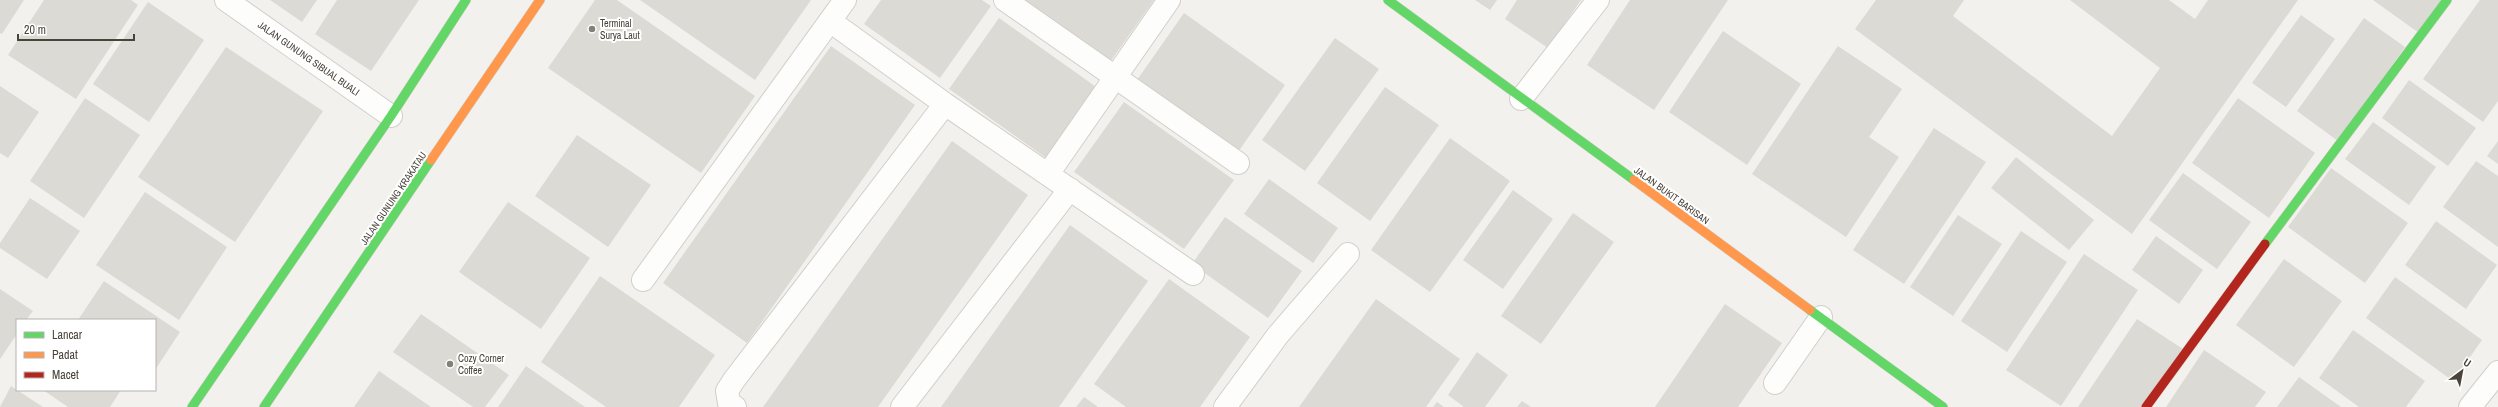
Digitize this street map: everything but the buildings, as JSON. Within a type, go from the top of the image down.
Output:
[{"type":"street","name":"JALAN GUNUNG SIBUAL BUALI","points":[[226,0],[391,116]]},
{"type":"street","points":[[192,407],[391,116],[466,0]]},
{"type":"street","name":"JALAN GUNUNG KRAKATAU","points":[[264,407],[540,0]]},
{"type":"street","points":[[643,280],[846,0]]},
{"type":"street","points":[[1005,0],[1238,163]]},
{"type":"street","points":[[1048,174],[1169,0]]},
{"type":"street","name":"JALAN BUKIT BARISAN","points":[[1388,0],[1520,99],[1943,407]]},
{"type":"street","points":[[1520,99],[1598,0]]},
{"type":"street","points":[[2146,407],[2191,343],[2447,0]]},
{"type":"street","points":[[830,21],[945,104],[1193,274]]},
{"type":"street","points":[[735,407],[729,403],[727,391],[945,104]]},
{"type":"street","points":[[902,407],[1070,189]]},
{"type":"street","points":[[1224,407],[1278,335],[1348,254]]},
{"type":"street","points":[[1776,383],[1821,317]]},
{"type":"street","points":[[2470,407],[2498,372]]},
{"type":"traffic: fast","points":[[192,407],[391,116],[466,0]]},
{"type":"traffic: fast","points":[[1388,0],[1634,180]]},
{"type":"traffic: fast","points":[[2265,244],[2447,0]]},
{"type":"traffic: fast","points":[[264,407],[431,160]]},
{"type":"traffic: fast","points":[[1810,310],[1943,407]]},
{"type":"traffic: slow","points":[[431,160],[540,0]]},
{"type":"traffic: slow","points":[[1634,180],[1810,310]]},
{"type":"traffic: jam","points":[[2146,407],[2265,244]]},
{"type":"place","name":"Terminal Surya Laut","points":[[592,29]]},
{"type":"place","name":"Cozy Corner Coffee","points":[[450,364]]}]
